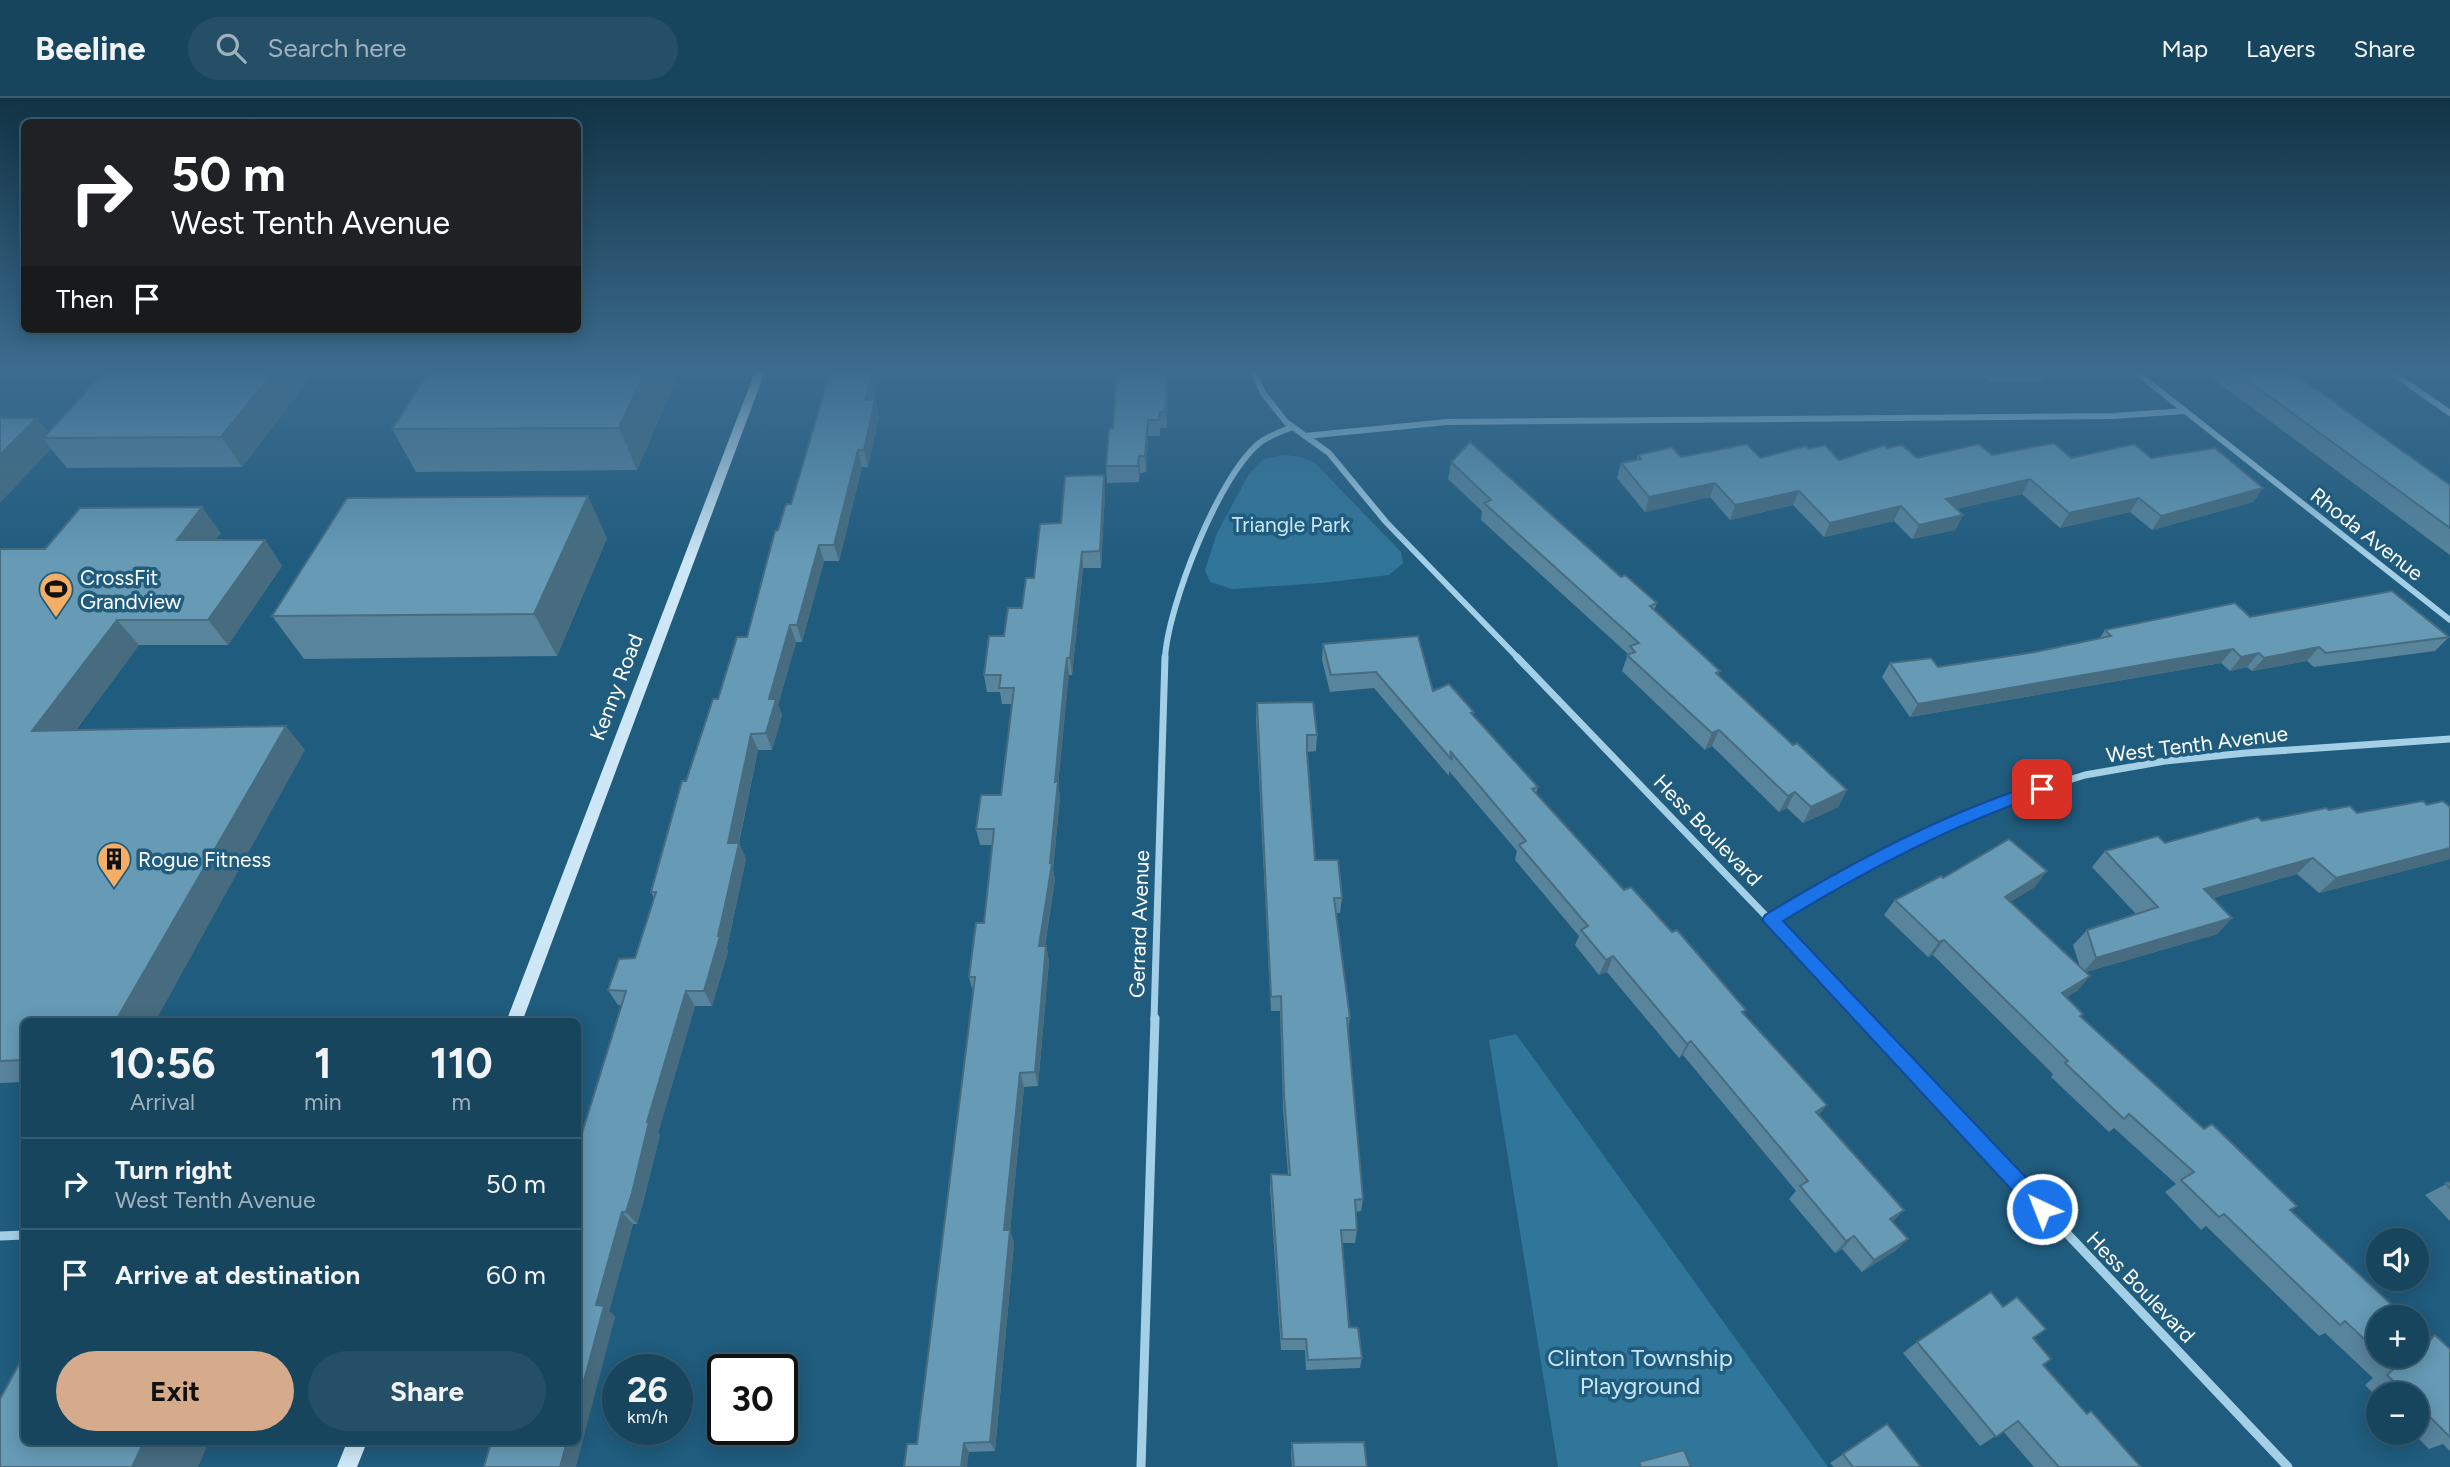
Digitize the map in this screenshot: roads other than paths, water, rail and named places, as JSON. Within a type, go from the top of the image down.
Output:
[{"type":"street","name":"Kenny Road","points":[[516,1018],[737,433]]},
{"type":"street","name":"Gerrard Avenue","points":[[1141,1467],[1166,638],[1202,530],[1244,459],[1263,440],[1280,433]]},
{"type":"street","name":"Hess Boulevard","points":[[1299,433],[1329,453],[1394,531],[1771,920],[2288,1467]]},
{"type":"street","points":[[1304,436],[1336,433]]},
{"type":"street","name":"Rhoda Avenue","points":[[2213,433],[2450,620]]},
{"type":"street","name":"West Tenth Avenue","points":[[1771,920],[1848,872],[1998,802],[2085,775],[2165,761],[2233,754],[2450,739]]},
{"type":"street","points":[[0,1236],[21,1235]]},
{"type":"street","points":[[347,1467],[356,1445]]},
{"type":"place","name":"CrossFit Grandview","points":[[56,619]]},
{"type":"place","name":"Rogue Fitness","points":[[114,889]]},
{"type":"park label","name":"Triangle Park","points":[[1291,524]]},
{"type":"park label","name":"Clinton Township Playground","points":[[1640,1371]]}]
